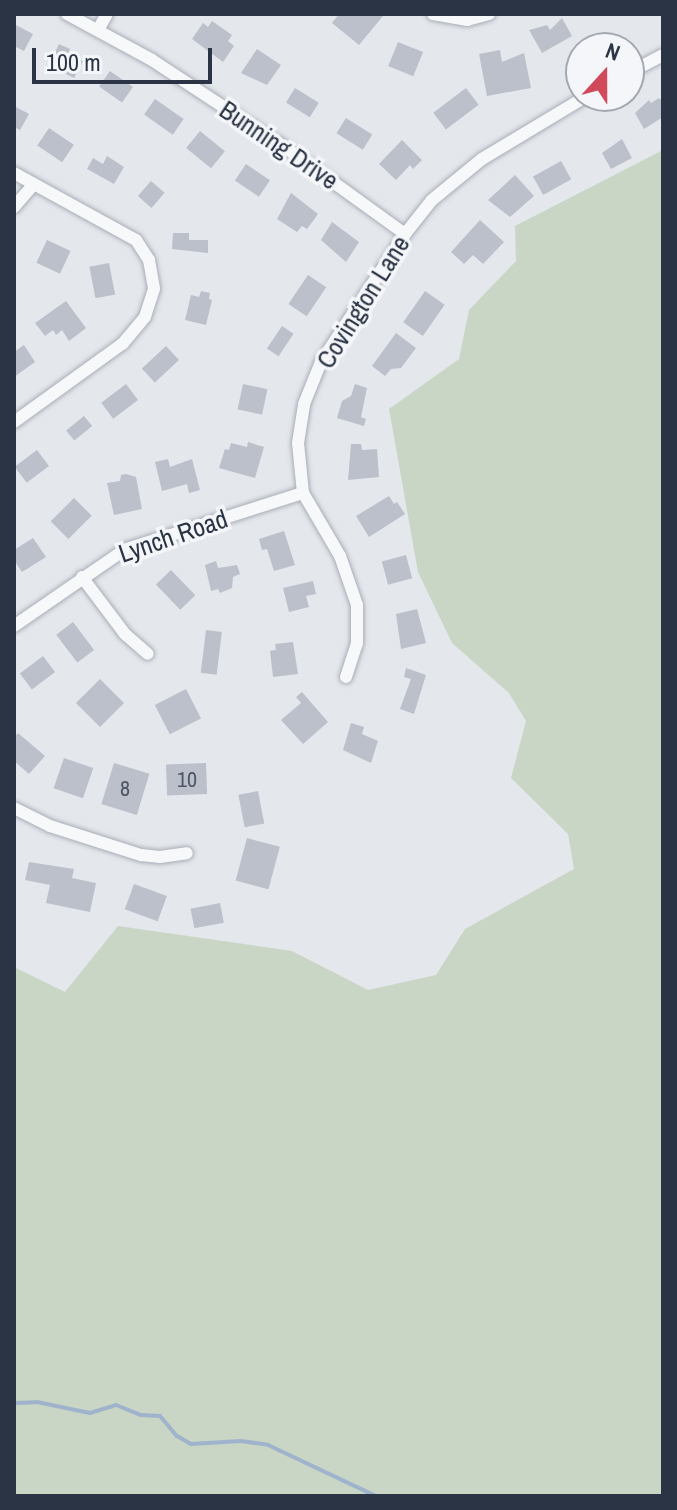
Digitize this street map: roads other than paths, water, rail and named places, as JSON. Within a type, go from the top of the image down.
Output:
[{"type":"street","name":"Bunning Drive","points":[[67,14],[152,60],[283,146],[405,234]]},
{"type":"street","points":[[98,30],[107,14]]},
{"type":"street","points":[[433,14],[467,20],[489,14]]},
{"type":"street","points":[[645,65],[663,55]]},
{"type":"street","name":"Covington Lane","points":[[346,677],[357,643],[357,605],[340,556],[303,493],[298,443],[304,404],[336,334],[432,200],[463,172],[565,109]]},
{"type":"street","points":[[14,173],[136,240],[149,260],[154,289],[145,317],[122,344],[14,422]]},
{"type":"street","points":[[14,207],[34,184]]},
{"type":"street","name":"Lynch Road","points":[[14,626],[105,560],[149,540],[303,493]]},
{"type":"street","points":[[82,577],[125,634],[148,654]]},
{"type":"street","points":[[14,808],[50,826],[141,855],[160,857],[187,853]]},
{"type":"waterway","points":[[14,1403],[37,1402],[90,1413],[116,1405],[141,1415],[160,1416],[177,1436],[191,1444],[241,1441],[268,1445],[376,1496]]}]
